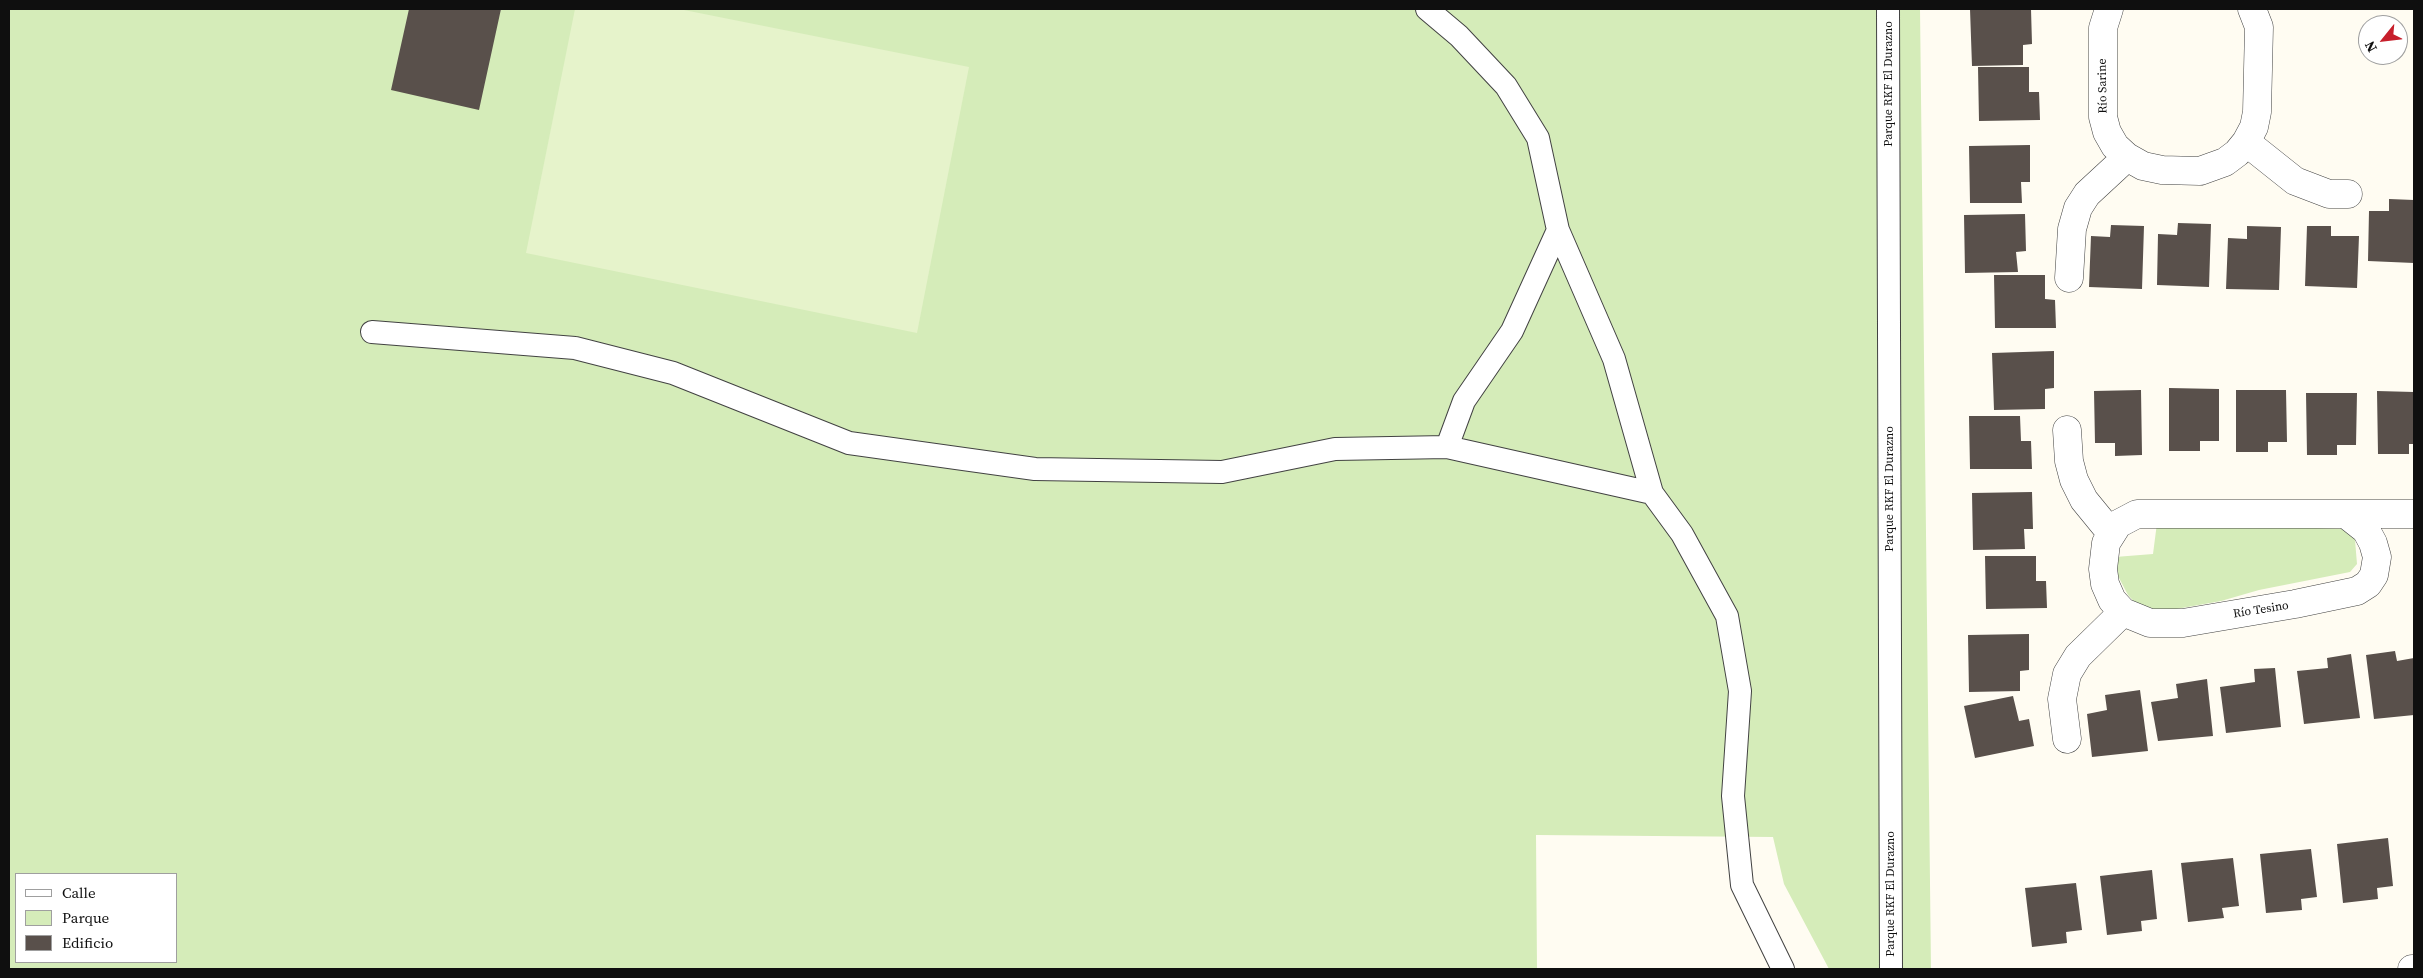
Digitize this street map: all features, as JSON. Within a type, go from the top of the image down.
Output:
[{"type":"street","name":"Río Sarine","points":[[2109,9],[2103,28],[2103,117],[2107,132],[2115,146],[2127,157],[2143,166],[2162,170],[2200,172],[2225,162],[2246,142],[2254,127],[2257,112],[2260,15]]},
{"type":"street","points":[[2246,142],[2295,181],[2329,194],[2348,194]]},
{"type":"street","points":[[2069,278],[2072,229],[2078,208],[2087,194],[2127,157]]},
{"type":"street","points":[[2067,430],[2069,461],[2074,480],[2084,500],[2111,533],[2104,549],[2103,570],[2105,584],[2112,600],[2123,612],[2078,656],[2067,674],[2062,699],[2067,739]]},
{"type":"street","name":"Río Tesino","points":[[2111,533],[2127,518],[2148,513],[2413,514]]},
{"type":"street","name":"Río Tesino","points":[[2123,612],[2150,623],[2183,623],[2346,594],[2368,584],[2374,575],[2378,557],[2390,531],[2399,522],[2413,514]]},
{"type":"street","points":[[2346,515],[2366,530],[2374,543],[2378,557]]},
{"type":"lane","points":[[1427,9],[1459,36],[1506,86],[1538,138],[1558,230],[1614,359],[1652,493],[1682,534],[1727,616],[1740,691],[1733,796],[1742,885],[1783,969]]},
{"type":"lane","name":"Parque RKF El Durazno","points":[[1888,9],[1891,969]]},
{"type":"lane","points":[[1447,447],[1464,401],[1512,331],[1558,230]]},
{"type":"lane","points":[[372,332],[574,348],[672,373],[849,443],[1035,469],[1222,472],[1335,449],[1447,447],[1652,493]]},
{"type":"green space","points":[[9,9],[1920,9],[1931,969],[1829,969],[1784,884],[1773,837],[1536,835],[1537,969],[9,969]]},
{"type":"green space","points":[[575,9],[679,9],[969,67],[917,333],[526,253]]},
{"type":"green space","points":[[2157,523],[2347,529],[2355,540],[2357,564],[2350,572],[2259,590],[2221,601],[2165,611],[2139,607],[2128,595],[2118,576],[2115,557],[2153,554]]},
{"type":"building","points":[[409,9],[501,9],[479,110],[391,90]]},
{"type":"building","points":[[1970,9],[2031,9],[2032,44],[2023,45],[2023,65],[1972,66]]},
{"type":"building","points":[[1978,67],[2029,67],[2029,92],[2039,92],[2040,120],[1979,121]]},
{"type":"building","points":[[2030,145],[2030,182],[2021,182],[2022,203],[1970,203],[1969,146]]},
{"type":"building","points":[[2389,199],[2414,200],[2414,263],[2368,261],[2369,211],[2389,211]]},
{"type":"building","points":[[2025,214],[2026,251],[2016,252],[2018,272],[1965,273],[1964,215]]},
{"type":"building","points":[[2178,223],[2211,224],[2209,287],[2157,285],[2158,234],[2177,235]]},
{"type":"building","points":[[2111,225],[2144,226],[2142,289],[2089,287],[2091,236],[2110,237]]},
{"type":"building","points":[[2247,226],[2281,227],[2279,290],[2226,289],[2228,238],[2247,239]]},
{"type":"building","points":[[2307,226],[2331,226],[2331,236],[2359,236],[2357,288],[2305,286]]},
{"type":"building","points":[[1994,275],[2045,275],[2045,299],[2055,300],[2056,328],[1995,328]]},
{"type":"building","points":[[2054,351],[2054,388],[2045,389],[2045,409],[1994,410],[1992,353]]},
{"type":"building","points":[[2169,388],[2219,389],[2219,441],[2200,441],[2200,451],[2169,451]]},
{"type":"building","points":[[2141,390],[2142,455],[2115,456],[2115,443],[2095,443],[2094,391]]},
{"type":"building","points":[[2236,390],[2286,390],[2287,442],[2268,442],[2268,452],[2236,452]]},
{"type":"building","points":[[2377,391],[2414,392],[2414,444],[2409,444],[2409,454],[2378,454]]},
{"type":"building","points":[[2306,393],[2357,393],[2356,445],[2337,445],[2337,455],[2307,455]]},
{"type":"building","points":[[1969,416],[2020,416],[2021,441],[2031,441],[2032,469],[1970,469]]},
{"type":"building","points":[[2032,492],[2033,529],[2024,529],[2025,549],[1973,550],[1972,493]]},
{"type":"building","points":[[1985,556],[2036,556],[2036,581],[2046,581],[2047,608],[1986,609]]},
{"type":"building","points":[[2029,634],[2029,670],[2020,671],[2020,691],[1969,692],[1968,635]]},
{"type":"building","points":[[2395,651],[2397,661],[2414,658],[2414,715],[2374,719],[2366,655]]},
{"type":"building","points":[[2351,654],[2360,718],[2304,724],[2297,671],[2328,668],[2327,658]]},
{"type":"building","points":[[2275,668],[2281,727],[2226,733],[2220,687],[2255,682],[2254,669]]},
{"type":"building","points":[[2207,679],[2213,736],[2158,741],[2151,702],[2178,698],[2176,684]]},
{"type":"building","points":[[2140,690],[2148,751],[2092,757],[2087,714],[2107,710],[2105,695]]},
{"type":"building","points":[[2013,696],[2019,721],[2029,719],[2034,746],[1975,758],[1964,706]]},
{"type":"building","points":[[2388,838],[2393,886],[2377,888],[2378,899],[2343,903],[2337,844]]},
{"type":"building","points":[[2311,849],[2317,897],[2301,899],[2302,910],[2266,913],[2260,854]]},
{"type":"building","points":[[2233,858],[2239,906],[2222,908],[2224,918],[2188,922],[2181,863]]},
{"type":"building","points":[[2152,870],[2157,919],[2141,921],[2142,931],[2107,935],[2100,876]]},
{"type":"building","points":[[2076,883],[2082,930],[2066,932],[2067,943],[2032,947],[2025,888]]}]
